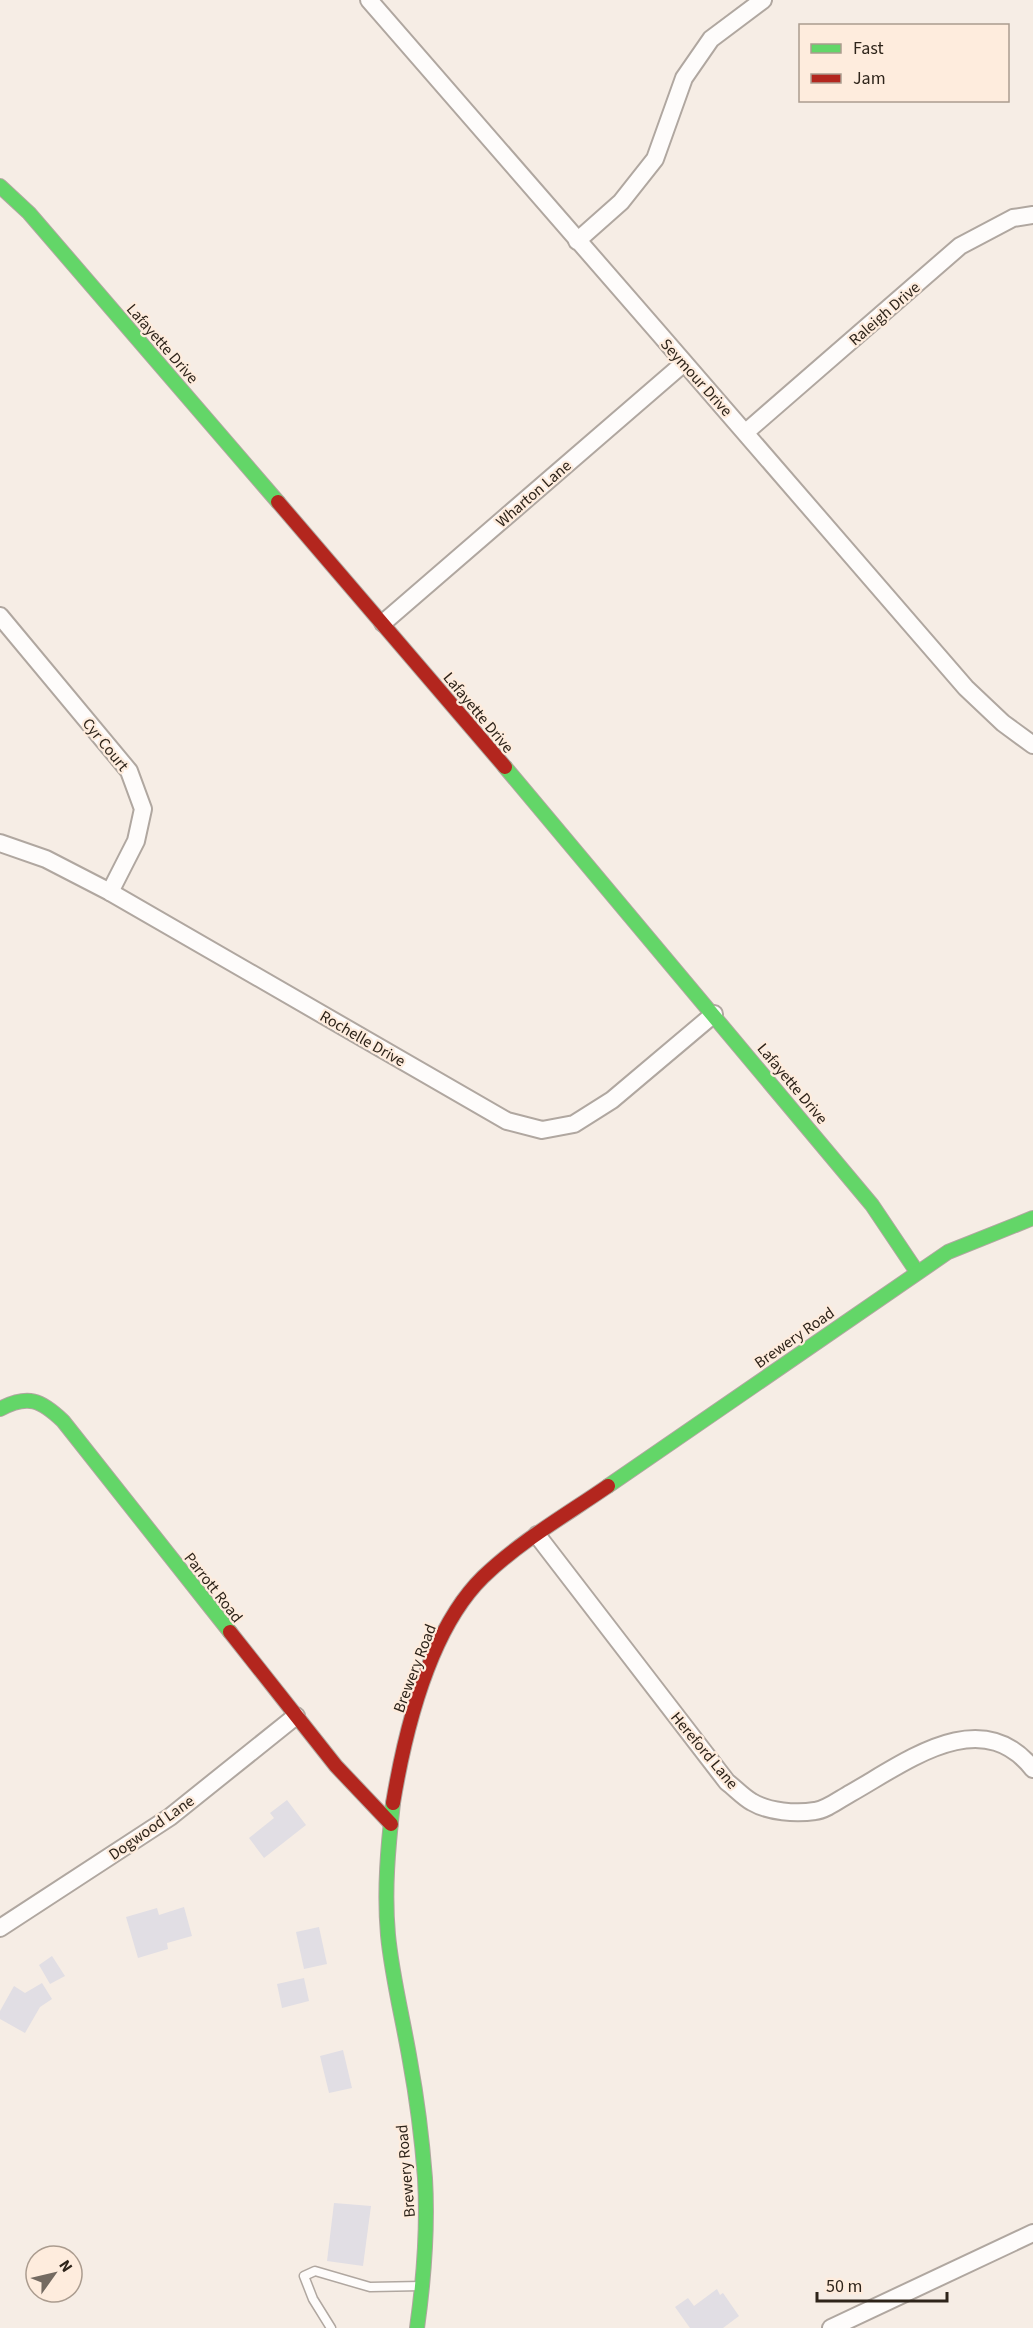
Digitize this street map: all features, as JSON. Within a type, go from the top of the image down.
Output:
[{"type":"street","name":"Seymour Drive","points":[[369,0],[966,688],[1003,723],[1033,745]]},
{"type":"street","points":[[577,241],[621,202],[655,159],[684,78],[711,39],[763,0]]},
{"type":"street","name":"Lafayette Drive","points":[[0,186],[37,222],[714,1014],[872,1205],[917,1272]]},
{"type":"street","name":"Raleigh Drive","points":[[746,432],[960,246],[1013,218],[1033,215]]},
{"type":"street","name":"Wharton Lane","points":[[382,623],[684,363]]},
{"type":"street","name":"Cyr Court","points":[[0,616],[129,771],[143,809],[136,841],[110,892]]},
{"type":"street","name":"Rochelle Drive","points":[[0,843],[46,859],[110,892],[507,1121],[542,1130],[574,1124],[612,1100],[714,1014]]},
{"type":"street","name":"Brewery Road","points":[[417,2328],[426,2236],[424,2179],[413,2080],[388,1932],[387,1877],[391,1824],[410,1726],[444,1629],[469,1592],[499,1563],[537,1535],[948,1252],[1033,1218]]},
{"type":"street","name":"Parrott Road","points":[[0,1408],[16,1400],[30,1399],[44,1405],[63,1422],[344,1775],[391,1824]]},
{"type":"street","name":"Hereford Lane","points":[[537,1535],[727,1782],[753,1803],[786,1812],[817,1811],[932,1748],[970,1738],[997,1740],[1023,1756],[1033,1769]]},
{"type":"street","name":"Dogwood Lane","points":[[0,1928],[170,1816],[296,1716]]},
{"type":"street","points":[[831,2328],[1033,2234]]},
{"type":"lane","points":[[331,2328],[313,2299],[304,2276],[315,2271],[370,2287],[422,2286]]},
{"type":"building","points":[[287,1800],[306,1825],[264,1858],[249,1838],[274,1818],[270,1813]]},
{"type":"building","points":[[184,1907],[192,1936],[167,1943],[168,1949],[138,1958],[126,1917],[157,1908],[159,1915]]},
{"type":"building","points":[[319,1927],[327,1964],[304,1969],[296,1932]]},
{"type":"building","points":[[52,1956],[65,1976],[50,1984],[39,1965]]},
{"type":"building","points":[[304,1978],[309,2001],[282,2008],[277,1984]]},
{"type":"building","points":[[42,1983],[52,1999],[40,2007],[25,2033],[0,2019],[0,2011],[14,1986],[25,1993]]},
{"type":"building","points":[[343,2050],[352,2088],[329,2093],[320,2056]]},
{"type":"building","points":[[334,2203],[371,2206],[363,2266],[327,2261]]},
{"type":"building","points":[[717,2289],[720,2295],[723,2293],[739,2316],[723,2328],[690,2328],[675,2307],[688,2298],[694,2306]]},
{"type":"traffic: fast","points":[[0,186],[29,213],[278,502]]},
{"type":"traffic: fast","points":[[505,767],[872,1205],[917,1272]]},
{"type":"traffic: fast","points":[[608,1486],[948,1252],[1033,1218]]},
{"type":"traffic: fast","points":[[0,1409],[19,1402],[34,1402],[48,1408],[63,1421],[230,1632]]},
{"type":"traffic: fast","points":[[393,1803],[387,1869],[388,1935],[415,2090],[425,2178],[425,2253],[417,2328]]},
{"type":"traffic: jam","points":[[278,502],[505,767]]},
{"type":"traffic: jam","points":[[393,1803],[405,1745],[422,1683],[434,1653],[464,1599],[483,1577],[512,1552],[608,1486]]},
{"type":"traffic: jam","points":[[230,1632],[336,1766],[391,1824]]}]
